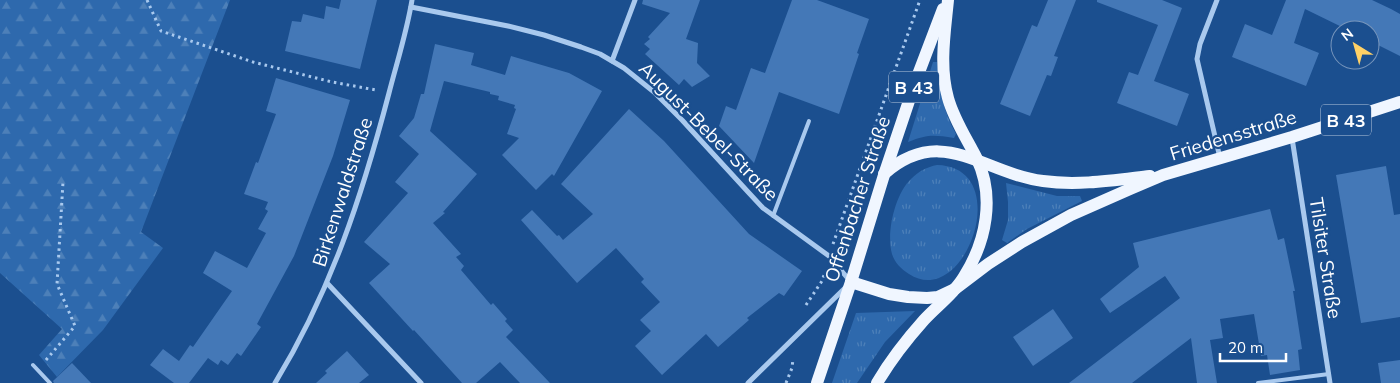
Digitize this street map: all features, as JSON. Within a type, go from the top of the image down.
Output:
[{"type":"main road","name":"Offenbacher Straße","points":[[876,383],[904,344],[965,276],[980,242],[985,225],[987,205],[985,186],[978,162],[954,114],[944,80],[944,41],[948,0]]},
{"type":"main road","name":"Offenbacher Straße","points":[[817,383],[916,80],[948,0]]},
{"type":"main road","name":"Friedensstraße","points":[[955,289],[988,264],[1022,242],[1071,215],[1163,175],[1292,137],[1400,102]]},
{"type":"main road","name":"Friedensstraße","points":[[884,175],[906,158],[919,153],[933,151],[946,151],[958,154],[1019,176],[1042,181],[1085,183],[1163,175]]},
{"type":"main road","points":[[851,282],[888,294],[917,298],[938,297],[955,289]]},
{"type":"street","name":"Birkenwaldstraße","points":[[275,383],[327,283],[356,210],[376,145],[412,0]]},
{"type":"street","points":[[612,61],[635,0]]},
{"type":"street","points":[[1218,0],[1200,44],[1197,59],[1220,159]]},
{"type":"street","name":"August-Bebel-Straße","points":[[411,7],[535,33],[582,47],[612,61],[637,78],[668,106],[734,176],[748,194],[773,216],[828,256],[851,282]]},
{"type":"street","name":"Tilsiter Straße","points":[[1292,137],[1330,383]]},
{"type":"street","points":[[748,383],[851,282]]},
{"type":"street","points":[[327,283],[421,383]]},
{"type":"lane","points":[[773,216],[809,121]]},
{"type":"lane","points":[[33,365],[50,383]]},
{"type":"lane","points":[[1258,383],[1329,374]]},
{"type":"path","points":[[147,0],[161,31],[253,62],[332,82],[389,92]]},
{"type":"path","points":[[804,307],[822,280],[828,256],[920,0]]},
{"type":"path","points":[[38,370],[75,326],[57,284],[63,182]]},
{"type":"path","points":[[786,383],[792,368],[795,338]]},
{"type":"green space","points":[[0,0],[230,0],[141,232],[163,248],[103,330],[57,377],[39,355],[62,329],[0,273]]},
{"type":"green space","points":[[933,62],[937,62],[942,100],[956,134],[954,138],[931,136],[908,142]]},
{"type":"green space","points":[[937,165],[961,172],[974,188],[978,210],[974,234],[963,256],[948,273],[930,280],[909,274],[899,266],[892,254],[890,236],[896,204],[905,186],[926,168]]},
{"type":"green space","points":[[1006,183],[1057,196],[1080,196],[1082,201],[1027,229],[1007,243],[1002,240],[1008,220]]},
{"type":"green space","points":[[915,311],[885,342],[857,383],[832,383],[856,313]]},
{"type":"building","points":[[341,0],[377,0],[360,69],[285,51],[292,21],[301,22],[303,14],[324,19],[326,6],[339,9]]},
{"type":"building","points":[[643,0],[700,0],[686,39],[698,43],[697,63],[710,76],[692,87],[684,79],[679,85],[645,54],[650,49],[644,44],[650,39],[648,37],[670,13],[642,4]]},
{"type":"building","points":[[792,0],[817,0],[869,19],[839,114],[779,92],[754,163],[719,126],[726,106],[736,110],[751,68],[765,73]]},
{"type":"building","points":[[1048,0],[1076,0],[1054,56],[1058,57],[1051,76],[1047,75],[1030,116],[1000,104],[1032,25],[1037,27]]},
{"type":"building","points":[[1097,0],[1162,0],[1182,8],[1154,81],[1189,94],[1177,126],[1117,103],[1129,72],[1138,75],[1158,25],[1097,2]]},
{"type":"building","points":[[1286,0],[1372,0],[1400,14],[1400,56],[1380,46],[1380,20],[1330,21],[1305,9],[1294,43],[1319,53],[1306,86],[1232,57],[1245,24],[1272,35]]},
{"type":"building","points":[[435,44],[474,53],[471,65],[505,75],[511,56],[569,73],[602,91],[554,176],[552,174],[536,190],[502,155],[519,138],[507,134],[516,109],[514,108],[515,105],[498,100],[499,96],[444,81],[430,131],[477,174],[443,212],[445,213],[433,223],[461,254],[456,257],[464,266],[461,270],[491,305],[493,303],[507,319],[505,321],[513,330],[506,337],[550,383],[520,383],[500,362],[476,383],[462,383],[369,283],[390,264],[364,242],[408,193],[395,182],[419,154],[399,136],[414,118],[421,94],[424,94]]},
{"type":"building","points":[[276,78],[350,100],[333,156],[294,256],[257,324],[261,327],[241,356],[237,353],[228,365],[221,360],[218,365],[208,358],[189,383],[174,383],[150,365],[163,349],[179,361],[190,345],[193,347],[232,291],[203,273],[215,251],[247,268],[266,233],[258,229],[268,211],[265,209],[268,202],[244,194],[276,114],[266,111]]},
{"type":"building","points":[[629,109],[664,141],[749,234],[802,271],[784,296],[779,293],[747,318],[749,320],[718,347],[706,334],[662,375],[635,346],[651,331],[640,320],[660,302],[641,282],[644,279],[616,248],[577,283],[521,220],[532,210],[563,240],[593,214],[561,184]]},
{"type":"building","points":[[1386,166],[1394,215],[1400,214],[1400,317],[1361,323],[1336,175]]},
{"type":"building","points":[[1270,209],[1278,240],[1284,238],[1295,291],[1293,291],[1302,349],[1298,350],[1300,370],[1270,375],[1267,355],[1261,356],[1254,314],[1220,319],[1223,338],[1210,340],[1217,383],[1197,383],[1191,338],[1132,383],[1069,383],[1180,298],[1165,276],[1110,313],[1100,299],[1139,267],[1133,243]]},
{"type":"building","points":[[1053,309],[1073,338],[1033,366],[1013,337]]},
{"type":"building","points":[[347,351],[369,375],[359,383],[316,383],[327,373],[325,371]]},
{"type":"building","points":[[1400,360],[1400,383],[1381,383],[1378,363]]},
{"type":"building","points":[[72,363],[91,383],[54,383],[53,381]]}]
